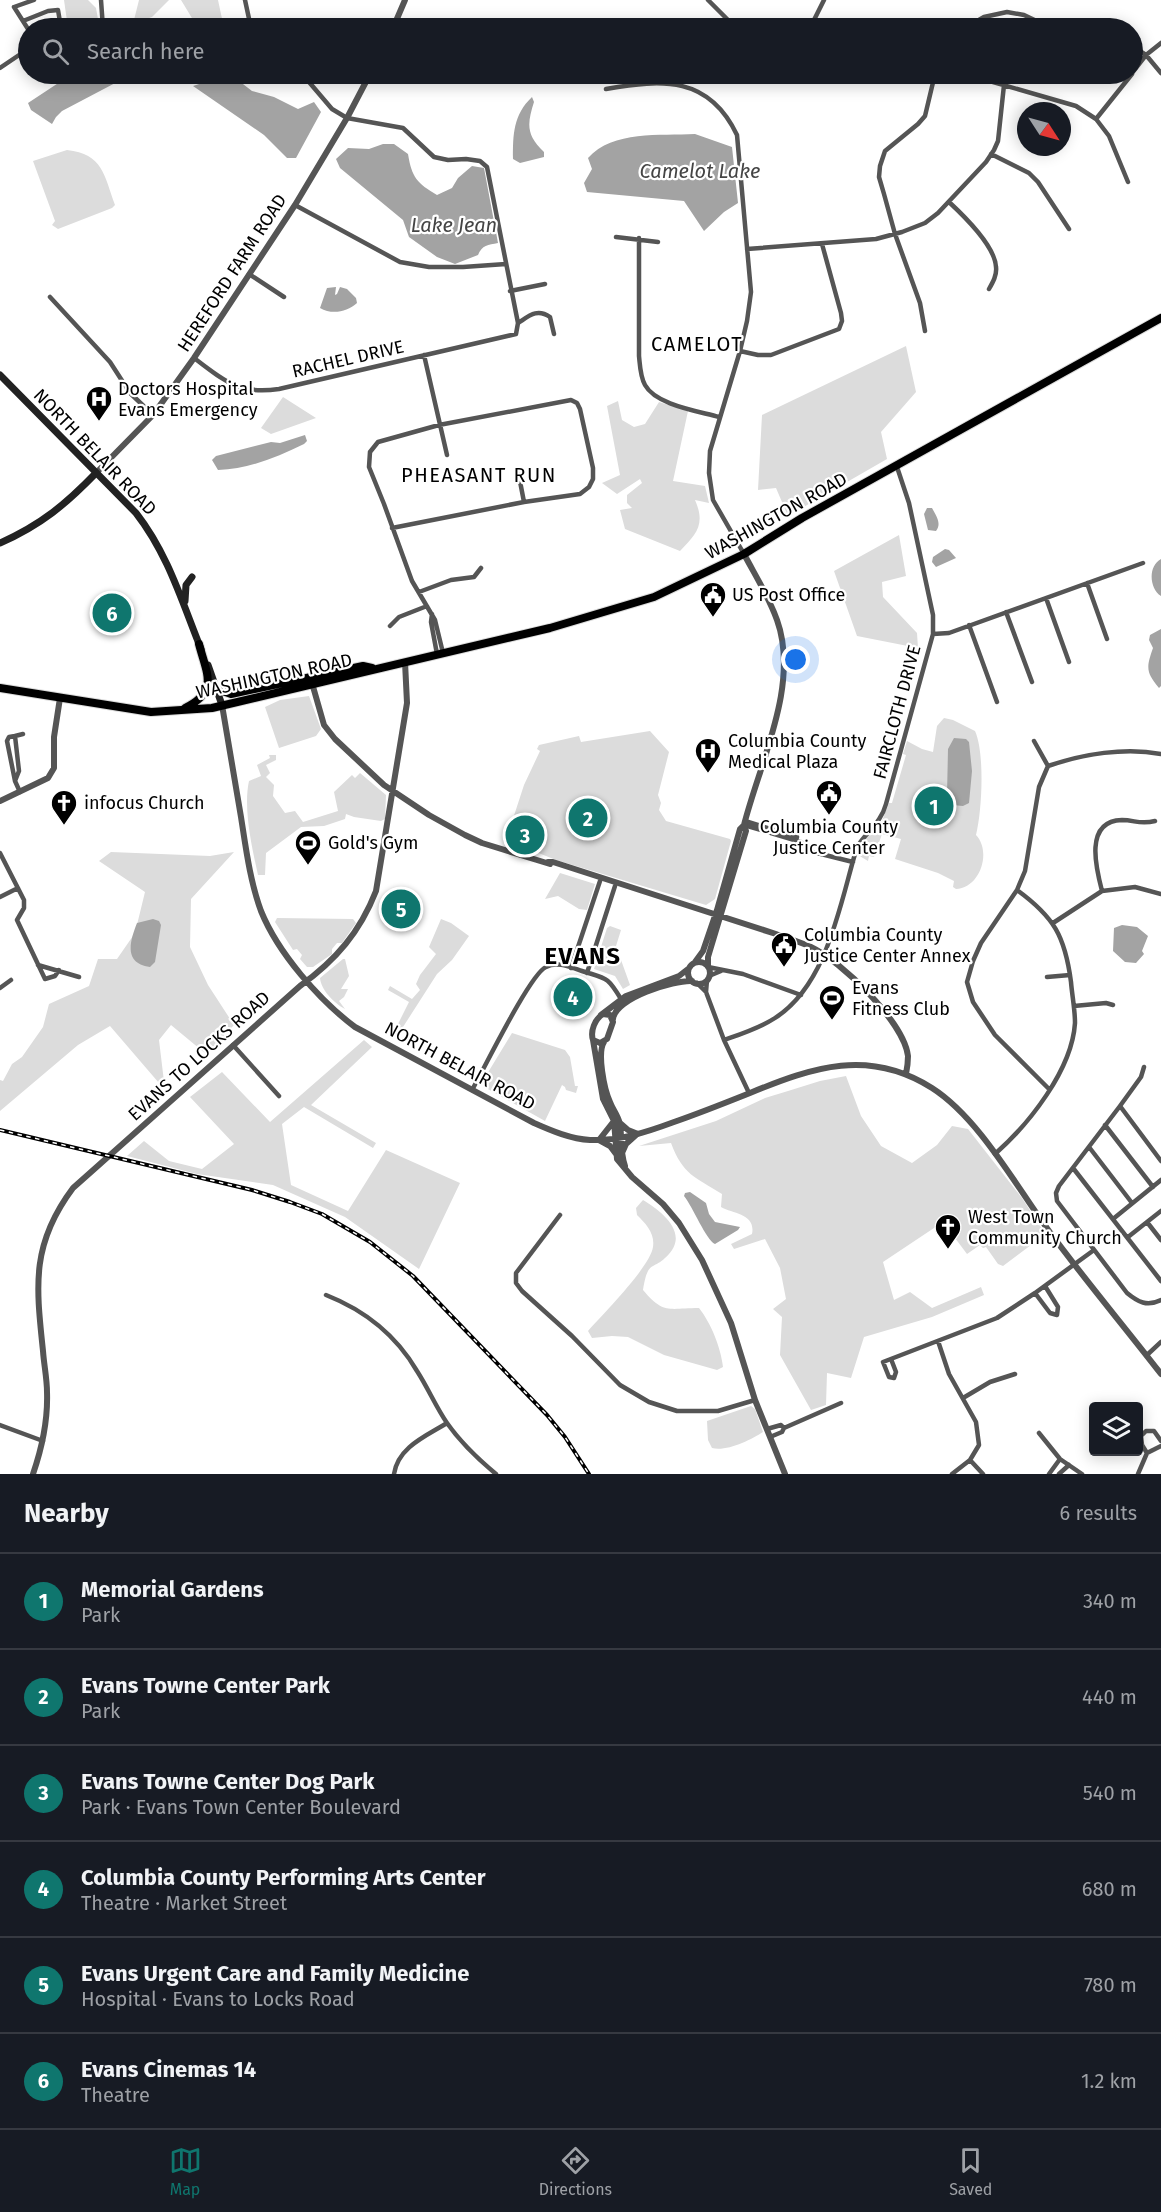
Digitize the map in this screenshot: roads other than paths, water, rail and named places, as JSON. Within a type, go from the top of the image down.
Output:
[{"type":"main road","name":"WASHINGTON ROAD","points":[[0,688],[151,712],[179,711],[222,705],[550,628],[654,597],[744,554],[802,518],[1161,318]]},
{"type":"main road","name":"NORTH BELAIR ROAD","points":[[0,375],[148,528],[177,582],[222,705]]},
{"type":"main road","points":[[0,543],[31,529],[49,517],[73,498],[96,473]]},
{"type":"main road","points":[[185,604],[186,585],[192,577]]},
{"type":"main road","points":[[179,711],[199,701],[206,692],[208,682],[199,644]]},
{"type":"main road","name":"WASHINGTON ROAD","points":[[217,688],[231,694],[363,666],[376,669]]},
{"type":"street","points":[[21,18],[14,7],[34,0]]},
{"type":"street","points":[[102,0],[103,18]]},
{"type":"street","points":[[245,0],[249,18]]},
{"type":"street","points":[[397,18],[405,0]]},
{"type":"street","points":[[708,0],[726,18]]},
{"type":"street","points":[[815,18],[824,0]]},
{"type":"street","points":[[30,18],[48,11],[58,10],[59,18]]},
{"type":"street","points":[[982,18],[1007,12],[1030,18]]},
{"type":"street","points":[[1143,59],[1161,43]]},
{"type":"street","points":[[1143,53],[1161,74]]},
{"type":"street","points":[[0,68],[18,56]]},
{"type":"street","points":[[311,84],[332,109],[347,118],[403,128],[434,157],[480,161],[487,167],[518,323],[534,313],[543,312],[550,317],[554,334]]},
{"type":"street","name":"HEREFORD FARM ROAD","points":[[96,473],[153,415],[194,358],[295,205],[365,84]]},
{"type":"street","points":[[606,89],[635,84],[682,84],[696,90],[716,104],[730,120],[737,135],[751,292],[740,351],[710,451],[710,473],[713,500],[777,619],[783,648],[784,671],[780,699],[745,823],[746,831],[718,917],[708,957],[706,992]]},
{"type":"street","points":[[925,331],[920,303],[895,234],[879,177],[885,151],[925,116],[933,84]]},
{"type":"street","points":[[1000,84],[1076,106],[1096,119],[1109,135],[1128,183]]},
{"type":"street","points":[[1096,119],[1123,84]]},
{"type":"street","points":[[747,249],[876,239],[925,222],[949,202],[991,154],[998,141],[1004,85]]},
{"type":"street","points":[[991,154],[1029,173],[1038,182],[1069,230]]},
{"type":"street","points":[[949,202],[973,225],[993,256],[997,266],[996,275],[989,289]]},
{"type":"street","points":[[295,205],[400,262],[429,267],[506,264]]},
{"type":"street","points":[[616,237],[658,242]]},
{"type":"street","points":[[639,238],[639,356],[645,386],[656,396],[673,404],[719,417]]},
{"type":"street","points":[[740,351],[771,355],[839,329],[842,321],[841,314],[822,244]]},
{"type":"street","points":[[249,274],[284,297]]},
{"type":"street","points":[[510,291],[545,284]]},
{"type":"street","points":[[50,297],[110,362],[130,393],[153,415]]},
{"type":"street","name":"RACHEL DRIVE","points":[[194,358],[238,388],[261,392],[516,334],[518,323]]},
{"type":"street","points":[[424,355],[447,455]]},
{"type":"street","points":[[392,528],[524,502],[580,494],[589,487],[593,479],[593,468],[577,403],[571,400],[439,425],[378,442],[370,452],[369,467],[384,504],[392,528],[412,581],[432,614],[431,622],[440,654]]},
{"type":"street","name":"FAIRCLOTH DRIVE","points":[[724,1040],[777,1018],[801,994],[825,955],[853,862],[863,838],[875,826],[885,810],[933,634],[933,615],[909,503],[897,467]]},
{"type":"street","points":[[518,471],[524,502]]},
{"type":"street","points":[[933,634],[944,634],[1143,563]]},
{"type":"street","points":[[419,592],[452,580],[474,577],[481,568]]},
{"type":"street","points":[[1087,583],[1107,639]]},
{"type":"street","points":[[1046,598],[1069,662]]},
{"type":"street","points":[[390,626],[399,617],[427,606]]},
{"type":"street","points":[[1006,612],[1032,682]]},
{"type":"street","points":[[969,625],[997,702]]},
{"type":"street","name":"EVANS TO LOCKS ROAD","points":[[33,1474],[47,1417],[48,1390],[39,1317],[37,1278],[52,1219],[73,1188],[341,950],[366,916],[376,891],[407,701],[405,662]]},
{"type":"street","points":[[316,702],[318,690],[330,679]]},
{"type":"street","points":[[312,683],[324,725],[361,764],[392,791],[429,815],[482,843],[554,862],[654,899],[660,898],[776,934],[811,947],[825,955],[855,978],[888,1016],[905,1045],[908,1057],[906,1074]]},
{"type":"street","points":[[0,801],[48,778],[53,773],[54,737],[60,698]]},
{"type":"street","name":"NORTH BELAIR ROAD","points":[[222,705],[251,878],[265,919],[307,981],[331,1007],[355,1027],[547,1129],[575,1137],[599,1140],[638,1135],[790,1076],[837,1065],[860,1065],[906,1074],[932,1088],[952,1103],[994,1154],[1073,1264],[1161,1374]]},
{"type":"street","points":[[20,792],[15,781],[7,741],[9,737],[22,734]]},
{"type":"street","points":[[15,736],[19,771],[15,781]]},
{"type":"street","points":[[1034,741],[1048,766]]},
{"type":"street","points":[[1049,1089],[995,1035],[973,1002],[967,982],[973,961],[981,944],[1017,890],[1025,871],[1039,788],[1048,766],[1075,757],[1144,751],[1161,754]]},
{"type":"street","points":[[29,788],[39,788],[54,777],[61,776]]},
{"type":"street","points":[[1102,891],[1094,851],[1099,834],[1107,824],[1122,820],[1143,825],[1155,821]]},
{"type":"street","points":[[745,823],[796,839],[811,851],[853,862]]},
{"type":"street","points":[[0,853],[24,900],[17,921],[45,980],[55,976],[59,970]]},
{"type":"street","points":[[572,968],[600,879]]},
{"type":"street","points":[[587,973],[616,884]]},
{"type":"street","points":[[0,897],[18,888]]},
{"type":"street","points":[[1053,923],[1102,891],[1135,888],[1161,894]]},
{"type":"street","points":[[994,1154],[1013,1138],[1049,1089],[1067,1056],[1075,1025],[1070,975],[1063,945],[1045,911],[1017,890]]},
{"type":"street","points":[[604,1089],[592,1033],[601,1015],[621,999],[679,976],[688,969],[703,951],[718,917]]},
{"type":"street","points":[[695,962],[702,962],[708,967],[721,971],[743,974],[801,994]]},
{"type":"street","points":[[472,1090],[538,973],[544,967],[553,964],[611,981],[621,999]]},
{"type":"street","points":[[38,965],[80,977]]},
{"type":"street","points":[[688,969],[689,977],[706,992],[724,1040],[748,1093]]},
{"type":"street","points":[[619,1154],[626,1144],[638,1135],[617,1122],[603,1100],[600,1053],[613,1024],[616,1010],[629,1000],[675,983],[695,982],[708,978],[721,971]]},
{"type":"street","points":[[1047,977],[1070,975]]},
{"type":"street","points":[[0,988],[11,980]]},
{"type":"street","points":[[1074,1006],[1106,1003],[1113,1005]]},
{"type":"street","points":[[601,1015],[608,1014],[613,1019]]},
{"type":"street","points":[[593,1040],[604,1042]]},
{"type":"street","points":[[233,1045],[279,1096]]},
{"type":"street","points":[[1144,1067],[1141,1077],[1056,1193],[1057,1201],[1127,1293],[1137,1301],[1147,1304],[1161,1300]]},
{"type":"street","points":[[1120,1106],[1161,1161]]},
{"type":"street","points":[[617,1122],[619,1154],[626,1170],[663,1204],[679,1223],[702,1260],[731,1323],[755,1400],[785,1474]]},
{"type":"street","points":[[617,1122],[599,1140],[619,1154]]},
{"type":"street","points":[[1105,1125],[1153,1187]]},
{"type":"street","points":[[1089,1147],[1132,1203]]},
{"type":"street","points":[[1073,1168],[1161,1281]]},
{"type":"street","points":[[1113,1219],[1161,1180]]},
{"type":"street","points":[[1128,1237],[1161,1211]]},
{"type":"street","points":[[560,1215],[516,1273],[516,1283],[620,1385],[648,1402],[676,1411],[718,1411],[755,1400]]},
{"type":"street","points":[[1147,1222],[1161,1240]]},
{"type":"street","points":[[891,1359],[997,1318],[1094,1250]]},
{"type":"street","points":[[1035,1293],[1050,1312],[1057,1315],[1059,1307],[1045,1286]]},
{"type":"street","points":[[326,1295],[360,1311],[394,1339],[418,1371],[447,1423],[471,1452],[496,1474]]},
{"type":"street","points":[[938,1341],[949,1374],[976,1422],[979,1445],[970,1460],[952,1474]]},
{"type":"street","points":[[1147,1355],[1161,1342]]},
{"type":"street","points":[[963,1398],[990,1382],[1015,1374]]},
{"type":"street","points":[[770,1437],[784,1428],[841,1403]]},
{"type":"street","points":[[394,1474],[400,1456],[408,1448],[447,1423]]},
{"type":"street","points":[[0,1425],[42,1441]]},
{"type":"street","points":[[767,1429],[781,1425],[784,1428]]},
{"type":"street","points":[[1138,1474],[1147,1453],[1161,1443],[1154,1431],[1146,1431],[1141,1436],[1142,1445],[1147,1453]]},
{"type":"street","points":[[1039,1433],[1060,1459],[1082,1474]]},
{"type":"street","points":[[1049,1474],[1060,1459]]},
{"type":"street","points":[[970,1460],[983,1474]]},
{"type":"street","points":[[1059,1474],[1069,1466]]},
{"type":"water","points":[[57,84],[113,84],[62,111],[52,124],[31,110],[28,103]]},
{"type":"water","points":[[243,84],[252,91],[274,97],[298,109],[314,102],[321,112],[296,158],[287,158],[264,135],[193,86]]},
{"type":"water","points":[[532,97],[534,102],[529,123],[531,135],[544,152],[544,157],[520,163],[513,159],[515,126],[521,111]]},
{"type":"water","name":"Camelot Lake","points":[[695,134],[732,147],[738,203],[724,212],[704,231],[684,201],[587,192],[584,183],[592,169],[588,158],[598,149],[610,143],[638,136]]},
{"type":"water","name":"Lake Jean","points":[[383,144],[394,144],[408,154],[416,179],[437,195],[452,188],[458,178],[472,166],[484,168],[498,243],[486,246],[478,255],[455,264],[437,257],[409,237],[403,220],[340,168],[336,159],[348,148],[369,149]]},
{"type":"water","points":[[336,287],[335,295],[340,287],[347,289],[356,298],[357,303],[339,312],[320,308],[327,288]]},
{"type":"water","points":[[305,435],[307,441],[304,444],[252,465],[218,470],[212,460],[216,456],[271,442],[280,443]]},
{"type":"water","points":[[927,508],[932,508],[938,520],[936,531],[928,530],[924,514]]},
{"type":"water","points":[[945,549],[956,558],[936,567],[932,562],[933,557]]},
{"type":"water","points":[[1161,559],[1161,596],[1152,583],[1152,572]]},
{"type":"water","points":[[1161,629],[1161,686],[1159,688],[1148,670],[1153,648],[1149,640],[1150,635]]},
{"type":"water","points":[[954,738],[966,739],[969,742],[972,771],[969,803],[963,806],[952,805],[947,796],[948,749]]},
{"type":"water","points":[[153,919],[159,921],[161,925],[155,962],[150,967],[136,961],[132,956],[131,944],[137,923]]},
{"type":"water","points":[[1122,925],[1137,927],[1148,936],[1142,951],[1144,954],[1136,963],[1125,962],[1113,951],[1114,928]]},
{"type":"water","points":[[690,1192],[706,1203],[709,1214],[715,1222],[740,1227],[738,1230],[715,1244],[711,1241],[684,1196],[685,1193]]},
{"type":"railway","points":[[0,1130],[252,1190],[322,1214],[370,1242],[413,1276],[547,1415],[565,1437],[589,1474]]},
{"type":"place","name":"Doctors Hospital Evans Emergency","points":[[99,422]]},
{"type":"place","name":"Evans Cinemas 14","points":[[112,613]]},
{"type":"place","name":"US Post Office","points":[[713,618]]},
{"type":"place","name":"Columbia County Medical Plaza","points":[[708,774]]},
{"type":"place","name":"Memorial Gardens","points":[[934,806]]},
{"type":"place","name":"Columbia County Justice Center","points":[[829,816]]},
{"type":"place","name":"Evans Towne Center Park","points":[[588,818]]},
{"type":"place","name":"infocus Church","points":[[64,826]]},
{"type":"place","name":"Evans Towne Center Dog Park","points":[[525,835]]},
{"type":"place","name":"Gold's Gym","points":[[308,866]]},
{"type":"place","name":"Evans Urgent Care and Family Medicine","points":[[401,909]]},
{"type":"place","name":"Columbia County Justice Center Annex","points":[[784,968]]},
{"type":"place","name":"Columbia County Performing Arts Center","points":[[573,997]]},
{"type":"place","name":"Evans Fitness Club","points":[[832,1021]]},
{"type":"place","name":"West Town Community Church","points":[[948,1250]]},
{"type":"district","name":"CAMELOT","points":[[697,344]]},
{"type":"district","name":"PHEASANT RUN","points":[[479,475]]},
{"type":"district","name":"EVANS","points":[[583,956]]}]
